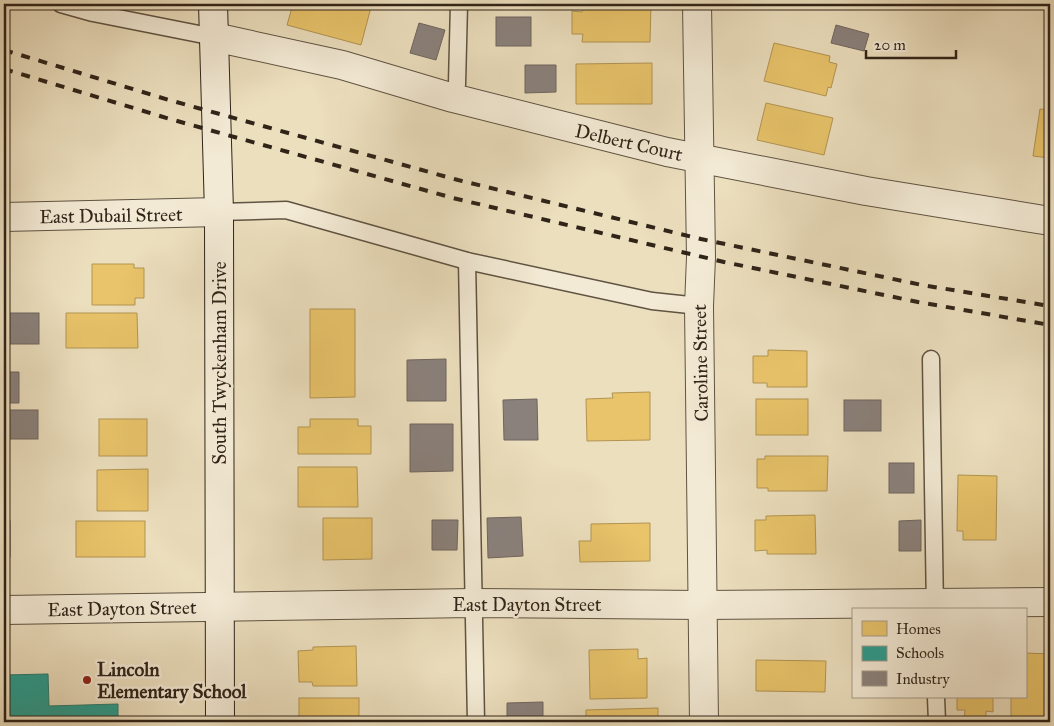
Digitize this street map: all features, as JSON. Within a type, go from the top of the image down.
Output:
[{"type":"street","name":"South Twyckenham Drive","points":[[213,4],[219,212],[220,722]]},
{"type":"street","name":"Caroline Street","points":[[697,4],[701,257],[699,306],[701,605],[704,722]]},
{"type":"street","name":"Delbert Court","points":[[214,37],[342,65],[453,98],[667,152],[866,191],[1050,221]]},
{"type":"street","name":"East Dubail Street","points":[[4,217],[219,212]]},
{"type":"street","name":"East Dayton Street","points":[[4,610],[473,603],[935,606],[1050,602]]},
{"type":"lane","points":[[62,4],[93,13],[214,37]]},
{"type":"lane","points":[[453,98],[457,84],[458,4]]},
{"type":"lane","points":[[219,212],[286,210],[467,261],[652,302],[699,306]]},
{"type":"lane","points":[[467,261],[476,722]]},
{"type":"lane","points":[[931,359],[935,606]]},
{"type":"lane","points":[[936,698],[937,722]]},
{"type":"building: Homes","points":[[293,4],[359,4],[371,7],[361,45],[287,25]]},
{"type":"building: Homes","points":[[583,4],[651,4],[650,42],[582,42],[583,34],[572,34],[572,11],[582,12]]},
{"type":"building: Homes","points":[[774,43],[830,56],[829,62],[837,64],[831,88],[828,87],[826,96],[764,81]]},
{"type":"building: Homes","points":[[652,63],[652,104],[576,104],[576,64]]},
{"type":"building: Homes","points":[[766,103],[833,118],[824,155],[757,140]]},
{"type":"building: Homes","points":[[1040,109],[1050,110],[1050,158],[1033,156]]},
{"type":"building: Homes","points":[[92,264],[134,264],[134,268],[144,268],[144,298],[135,298],[135,305],[92,305]]},
{"type":"building: Homes","points":[[310,309],[355,309],[355,397],[310,398]]},
{"type":"building: Homes","points":[[66,313],[137,313],[138,348],[66,348]]},
{"type":"building: Homes","points":[[768,350],[807,351],[807,387],[767,387],[767,383],[753,383],[753,356],[768,356]]},
{"type":"building: Homes","points":[[650,392],[650,440],[587,441],[586,399],[613,398],[612,393]]},
{"type":"building: Homes","points":[[756,399],[808,399],[808,435],[756,435]]},
{"type":"building: Homes","points":[[99,419],[147,419],[147,456],[99,456]]},
{"type":"building: Homes","points":[[310,419],[358,419],[358,426],[371,426],[371,454],[298,454],[298,427],[310,427]]},
{"type":"building: Homes","points":[[765,456],[828,456],[827,491],[768,491],[768,488],[757,488],[757,459],[765,459]]},
{"type":"building: Homes","points":[[298,467],[357,467],[358,507],[298,507]]},
{"type":"building: Homes","points":[[148,469],[148,511],[97,511],[97,470]]},
{"type":"building: Homes","points":[[958,475],[997,476],[996,540],[963,540],[963,531],[957,531]]},
{"type":"building: Homes","points":[[815,515],[816,554],[767,554],[767,550],[755,551],[755,520],[766,520],[766,516]]},
{"type":"building: Homes","points":[[323,518],[372,518],[372,559],[323,560]]},
{"type":"building: Homes","points":[[76,521],[145,521],[145,557],[76,557]]},
{"type":"building: Homes","points":[[650,523],[650,561],[580,562],[579,541],[591,541],[591,524]]},
{"type":"building: Homes","points":[[356,646],[357,686],[313,686],[312,682],[299,682],[298,651],[313,650],[313,647]]},
{"type":"building: Homes","points":[[638,649],[638,659],[647,658],[647,698],[590,699],[589,650]]},
{"type":"building: Homes","points":[[1026,653],[1050,654],[1049,718],[1011,717],[1011,698],[1026,698]]},
{"type":"building: Homes","points":[[756,660],[826,661],[825,692],[756,691]]},
{"type":"building: Homes","points":[[299,698],[359,698],[359,722],[299,722]]},
{"type":"building: Homes","points":[[957,698],[993,698],[993,712],[986,711],[986,722],[964,722],[965,710],[957,710]]},
{"type":"building: Homes","points":[[658,708],[658,722],[586,722],[586,710]]},
{"type":"building: Schools","points":[[48,674],[49,706],[118,704],[118,722],[4,722],[4,675]]},
{"type":"building: Industry","points":[[496,17],[531,17],[531,46],[496,46]]},
{"type":"building: Industry","points":[[419,23],[445,30],[436,60],[410,53]]},
{"type":"building: Industry","points":[[836,25],[869,34],[864,51],[831,43]]},
{"type":"building: Industry","points":[[525,65],[556,65],[556,92],[525,93]]},
{"type":"building: Industry","points":[[4,257],[8,257],[9,303],[4,303]]},
{"type":"building: Industry","points":[[4,313],[39,313],[39,344],[4,344]]},
{"type":"building: Industry","points":[[4,356],[7,356],[7,372],[19,372],[19,403],[4,403]]},
{"type":"building: Industry","points":[[446,359],[446,401],[407,401],[407,360]]},
{"type":"building: Industry","points":[[537,399],[538,440],[504,440],[503,400]]},
{"type":"building: Industry","points":[[844,400],[881,400],[881,431],[844,431]]},
{"type":"building: Industry","points":[[4,410],[38,410],[38,439],[4,439]]},
{"type":"building: Industry","points":[[410,424],[453,424],[453,471],[410,472]]},
{"type":"building: Industry","points":[[889,463],[914,463],[914,493],[889,493]]},
{"type":"building: Industry","points":[[4,464],[7,464],[7,489],[4,489]]},
{"type":"building: Industry","points":[[521,517],[523,556],[488,558],[487,518]]},
{"type":"building: Industry","points":[[432,520],[458,520],[457,550],[432,550]]},
{"type":"building: Industry","points":[[921,520],[921,551],[899,551],[899,521]]},
{"type":"building: Industry","points":[[4,521],[10,521],[10,557],[4,557]]},
{"type":"building: Industry","points":[[543,702],[543,722],[507,722],[507,703]]},
{"type":"railway","points":[[4,50],[169,100],[458,180],[701,239],[922,285],[1050,306]]},
{"type":"railway","points":[[4,69],[170,119],[453,198],[724,262],[918,302],[1050,325]]},
{"type":"place","name":"Lincoln Elementary School","points":[[87,680]]}]
